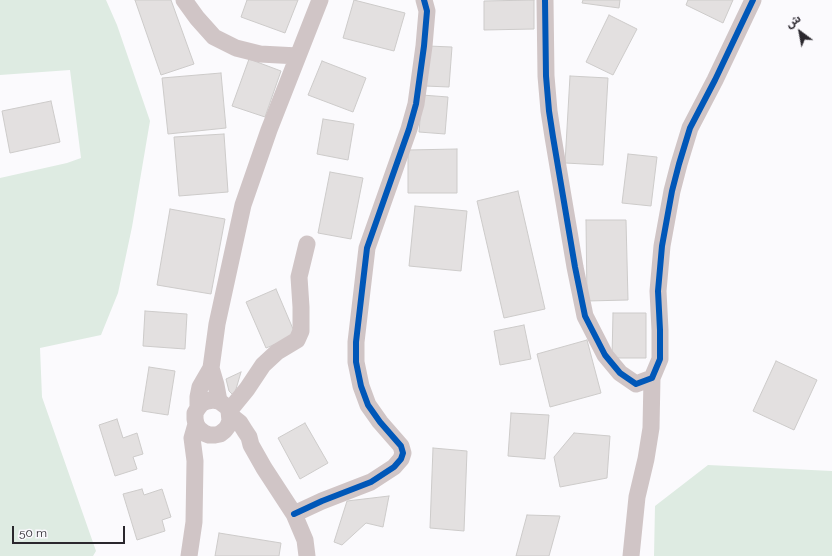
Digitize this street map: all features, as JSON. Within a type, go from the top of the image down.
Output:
[{"type":"street","points":[[184,0],[197,18],[214,37],[236,48],[260,54],[298,56]]},
{"type":"street","points":[[307,556],[305,540],[294,514],[251,445],[234,438],[218,420],[213,400],[202,403],[198,408],[198,397],[200,387],[210,368],[217,324],[243,205],[320,0]]},
{"type":"street","points":[[294,514],[322,500],[371,482],[394,467],[401,460],[403,453],[401,446],[380,422],[368,405],[361,386],[356,362],[356,342],[367,248],[409,129],[416,104],[427,11],[424,0]]},
{"type":"street","points":[[544,0],[546,76],[552,130],[575,268],[585,316],[605,355],[620,373],[636,384],[652,378]]},
{"type":"street","points":[[631,556],[637,497],[646,460],[651,428],[652,378],[660,359],[658,291],[662,246],[672,191],[690,128],[715,80],[753,0]]},
{"type":"street","points":[[189,556],[194,522],[195,461],[192,438],[218,420],[247,389],[263,365],[277,352],[297,340],[301,331],[299,277],[307,244]]},
{"type":"street","points":[[210,368],[216,385],[218,420]]},
{"type":"shaded area","points":[[0,0],[106,0],[117,25],[150,121],[132,227],[118,293],[101,335],[40,348],[42,397],[96,551],[93,556],[0,556],[0,178],[67,163],[81,158],[70,70],[0,75]]},
{"type":"shaded area","points":[[708,465],[832,471],[832,556],[654,556],[655,506]]},
{"type":"building","points":[[135,0],[171,0],[194,64],[161,75]]},
{"type":"building","points":[[247,0],[298,0],[285,33],[241,17]]},
{"type":"building","points":[[354,0],[405,13],[394,51],[343,38]]},
{"type":"building","points":[[534,0],[534,29],[484,30],[484,1]]},
{"type":"building","points":[[583,0],[620,0],[619,8],[582,3]]},
{"type":"building","points":[[688,0],[733,0],[723,23],[686,5]]},
{"type":"building","points":[[609,15],[637,29],[613,75],[586,62]]},
{"type":"building","points":[[428,46],[452,47],[449,87],[425,86]]},
{"type":"building","points":[[249,59],[281,71],[265,117],[232,106]]},
{"type":"building","points":[[322,61],[366,78],[353,112],[308,95]]},
{"type":"building","points":[[221,73],[226,128],[168,134],[162,78]]},
{"type":"building","points":[[570,76],[608,78],[603,165],[565,163]]},
{"type":"building","points":[[422,95],[448,97],[445,134],[419,132]]},
{"type":"building","points":[[51,101],[60,142],[10,153],[2,111]]},
{"type":"building","points":[[323,119],[354,124],[348,160],[317,154]]},
{"type":"building","points":[[224,134],[228,192],[179,196],[174,137]]},
{"type":"building","points":[[457,149],[457,193],[408,193],[408,150]]},
{"type":"building","points":[[628,154],[657,157],[651,206],[622,203]]},
{"type":"building","points":[[330,172],[363,178],[351,239],[318,233]]},
{"type":"building","points":[[518,191],[545,309],[504,318],[477,201]]},
{"type":"building","points":[[415,206],[467,211],[461,271],[409,266]]},
{"type":"building","points":[[170,209],[225,219],[211,294],[157,285]]},
{"type":"building","points":[[586,220],[626,220],[628,300],[587,301]]},
{"type":"building","points":[[276,289],[296,336],[266,348],[246,302]]},
{"type":"building","points":[[145,311],[187,314],[185,349],[143,346]]},
{"type":"building","points":[[613,313],[646,313],[646,358],[612,358]]},
{"type":"building","points":[[524,325],[531,359],[500,365],[494,331]]},
{"type":"building","points":[[587,340],[601,393],[550,407],[537,354]]},
{"type":"building","points":[[776,361],[817,380],[794,430],[753,411]]},
{"type":"building","points":[[149,367],[175,371],[168,415],[142,411]]},
{"type":"building","points":[[241,372],[234,396],[229,391],[226,379]]},
{"type":"building","points":[[511,413],[549,415],[545,459],[508,456]]},
{"type":"building","points":[[117,419],[123,438],[137,433],[143,454],[133,457],[137,469],[115,476],[99,425]]},
{"type":"building","points":[[305,423],[328,463],[300,479],[278,438]]},
{"type":"building","points":[[574,433],[610,436],[607,478],[560,487],[554,457]]},
{"type":"building","points":[[433,448],[467,451],[464,531],[430,528]]},
{"type":"building","points":[[142,489],[144,495],[162,489],[171,517],[162,520],[165,531],[137,540],[123,494]]},
{"type":"building","points":[[389,496],[383,527],[366,523],[342,545],[334,542],[347,501]]},
{"type":"building","points":[[527,515],[560,516],[549,556],[516,556]]},
{"type":"building","points":[[219,533],[281,543],[279,556],[215,556]]},
{"type":"cycle path","points":[[294,514],[322,501],[371,482],[394,467],[401,459],[403,453],[401,446],[380,422],[368,405],[361,386],[356,362],[356,342],[367,248],[409,129],[416,104],[427,11],[424,0]]},
{"type":"cycle path","points":[[545,0],[546,76],[549,111],[575,267],[585,316],[605,355],[620,373],[636,384],[652,378],[660,359],[658,291],[662,246],[672,191],[679,164],[690,128],[715,80],[753,0]]}]
